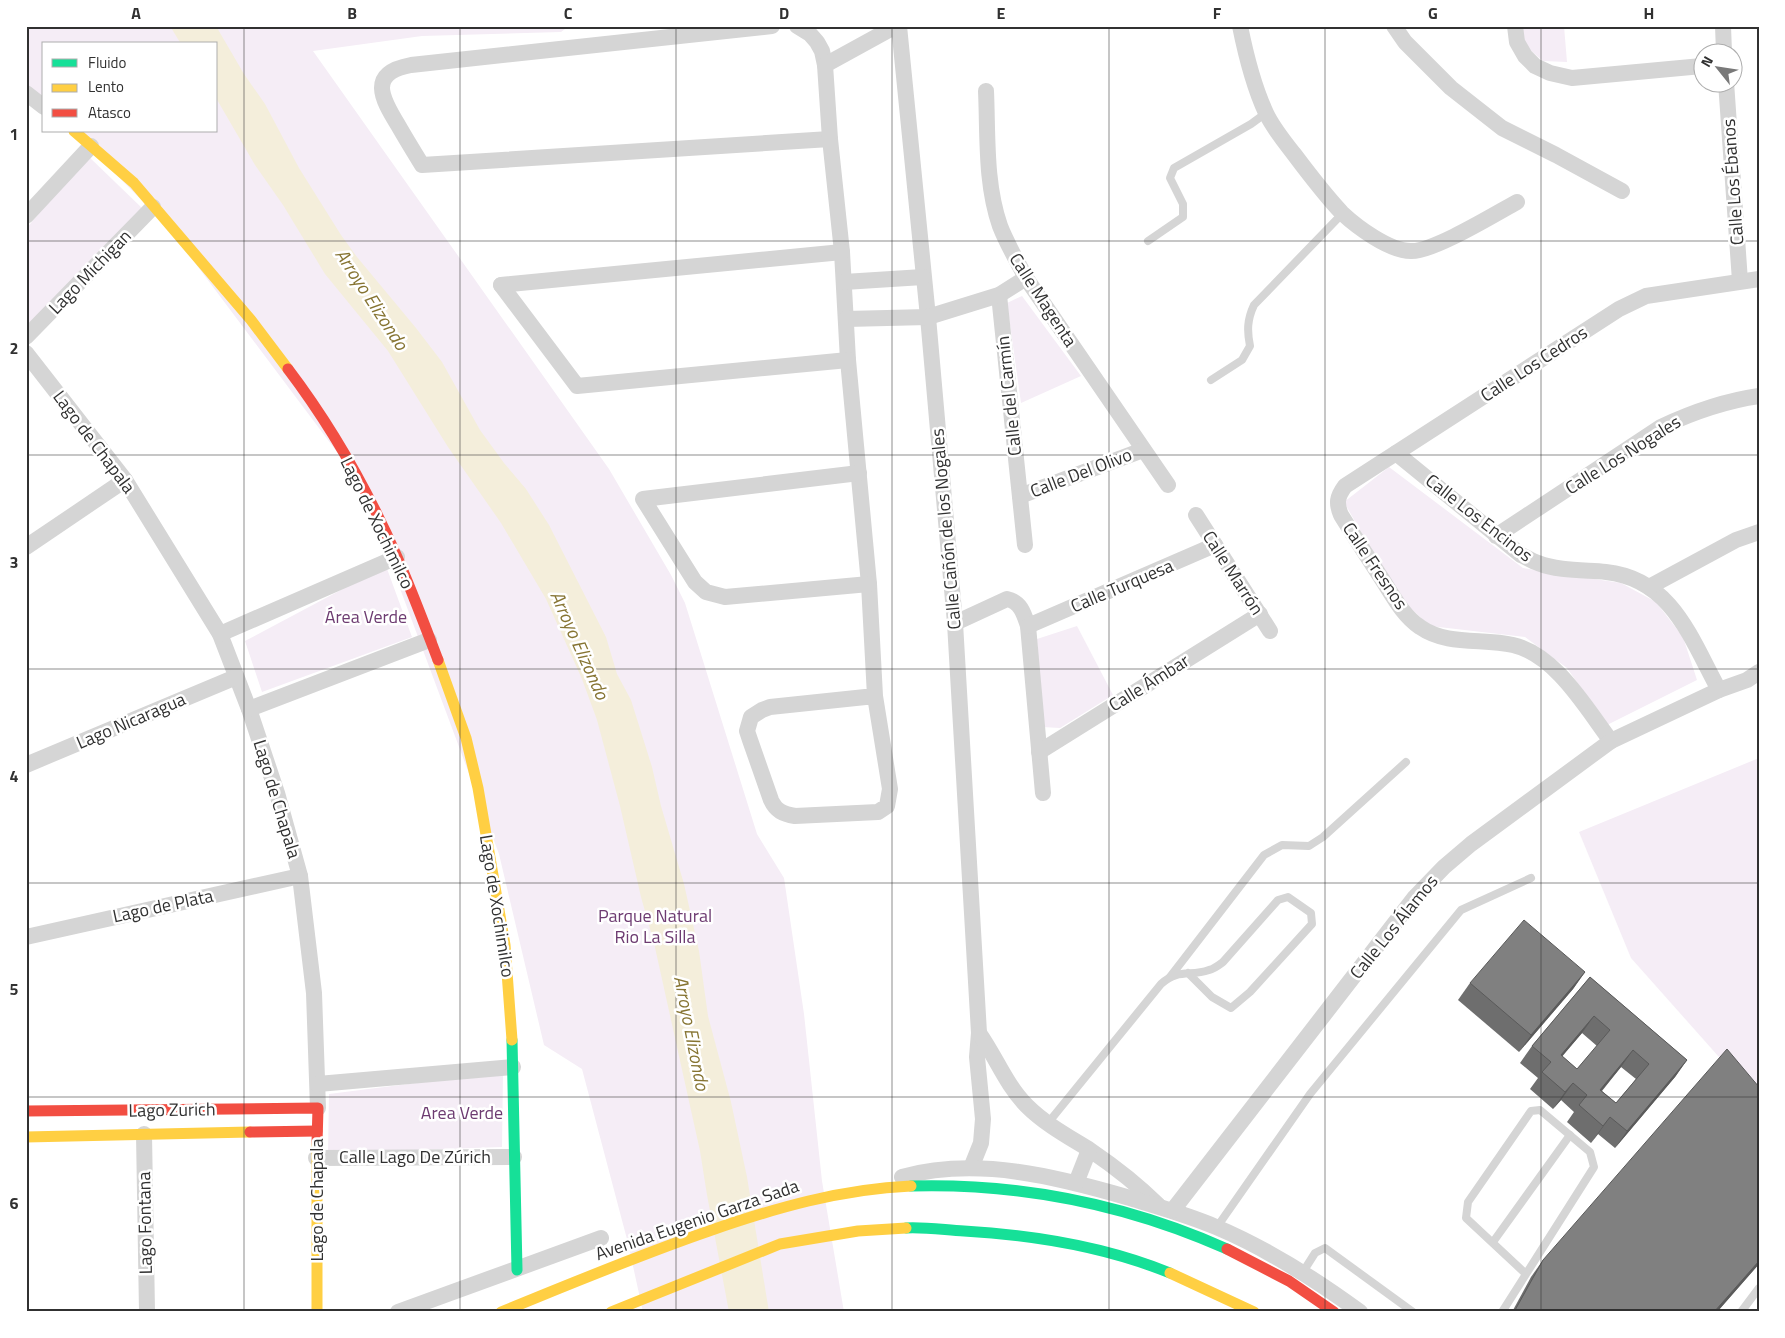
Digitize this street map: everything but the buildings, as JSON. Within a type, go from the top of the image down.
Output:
[{"type":"main road","name":"Lago de Xochimilco","points":[[75,132],[134,184],[251,320],[306,393],[338,442],[397,557],[459,714],[478,788],[505,945],[511,1013],[513,1067],[517,1270]]},
{"type":"main road","name":"Lago Zurich","points":[[26,1112],[318,1108]]},
{"type":"main road","name":"Lago de Chapala","points":[[317,1312],[316,1131],[318,1108]]},
{"type":"main road","name":"Lago Zurich","points":[[26,1137],[316,1131]]},
{"type":"main road","name":"Avenida Eugenio Garza Sada","points":[[501,1312],[640,1256],[740,1220],[810,1200],[872,1188],[957,1186],[995,1188],[1085,1202],[1165,1223],[1258,1263],[1290,1281],[1334,1312]]},
{"type":"main road","points":[[611,1312],[780,1244],[858,1231],[913,1228],[1002,1233],[1039,1237],[1090,1247],[1143,1262],[1200,1286],[1254,1312]]},
{"type":"street","points":[[772,26],[411,65],[390,71],[382,84],[382,90],[389,110],[422,166],[830,139]]},
{"type":"street","points":[[797,26],[810,34],[817,42],[822,51],[825,65],[830,139],[842,252],[848,360],[869,584],[875,696],[890,789],[887,806],[878,812],[795,816],[776,809],[771,800],[747,731],[751,718],[770,707],[875,696]]},
{"type":"street","points":[[825,65],[897,26]]},
{"type":"street","name":"Calle Cañón de los Nogales","points":[[897,26],[928,317],[955,623],[979,1033],[977,1057],[983,1120],[981,1143],[971,1168]]},
{"type":"street","points":[[1240,26],[1248,66],[1266,114],[1275,129],[1343,214],[1375,238],[1388,245],[1411,251],[1425,249],[1517,202]]},
{"type":"street","points":[[1394,26],[1405,42],[1451,88],[1502,128],[1556,154],[1622,191]]},
{"type":"street","points":[[1515,26],[1517,42],[1524,56],[1535,66],[1558,75],[1572,78],[1692,67]]},
{"type":"street","points":[[1723,26],[1724,42]]},
{"type":"street","name":"Calle Magenta","points":[[986,91],[988,160],[994,203],[1007,244],[1026,278],[1168,485]]},
{"type":"street","name":"Calle Los Ébanos","points":[[1727,92],[1740,281]]},
{"type":"street","points":[[26,93],[42,105]]},
{"type":"street","points":[[26,216],[92,146]]},
{"type":"street","name":"Lago Michigan","points":[[26,337],[153,207]]},
{"type":"street","points":[[842,252],[502,285],[577,386],[848,360]]},
{"type":"street","points":[[844,282],[923,277]]},
{"type":"street","points":[[846,319],[928,317],[999,295],[1026,278]]},
{"type":"street","name":"Calle Los Cedros","points":[[1336,504],[1339,494],[1345,486],[1619,309],[1646,296],[1759,279]]},
{"type":"street","name":"Calle del Carmín","points":[[999,295],[1025,545]]},
{"type":"street","name":"Lago de Chapala","points":[[26,353],[125,480],[220,634],[250,710],[277,793],[300,876],[314,993],[318,1108]]},
{"type":"street","name":"Calle Los Nogales","points":[[1496,536],[1662,427],[1689,414],[1716,405],[1759,396]]},
{"type":"street","name":"Calle Del Olivo","points":[[1020,496],[1143,450]]},
{"type":"street","name":"Calle Los Encinos","points":[[1396,453],[1521,555],[1539,564],[1609,572],[1634,579],[1665,599],[1678,615],[1718,690]]},
{"type":"street","points":[[859,473],[643,499],[695,582],[706,592],[715,596],[739,597],[869,584]]},
{"type":"street","points":[[26,547],[125,480]]},
{"type":"street","name":"Calle Fresnos","points":[[1336,504],[1341,516],[1403,611],[1420,627],[1435,635],[1456,640],[1511,645],[1529,650],[1543,658],[1559,673],[1612,741]]},
{"type":"street","name":"Calle Marrón","points":[[1196,515],[1270,631]]},
{"type":"street","points":[[1648,587],[1736,540],[1759,532]]},
{"type":"street","name":"Calle Turquesa","points":[[1028,626],[1215,545]]},
{"type":"street","points":[[220,634],[397,557]]},
{"type":"street","points":[[955,623],[1007,599],[1013,600],[1021,608],[1028,626],[1043,793]]},
{"type":"street","name":"Calle Ámbar","points":[[1039,752],[1260,614]]},
{"type":"street","points":[[250,710],[429,640]]},
{"type":"street","name":"Calle Los Álamos","points":[[1167,1209],[1415,897],[1444,867],[1471,844],[1612,741],[1718,690],[1747,680],[1759,672]]},
{"type":"street","name":"Lago Nicaragua","points":[[26,765],[236,677]]},
{"type":"street","name":"Lago de Plata","points":[[26,936],[300,876]]},
{"type":"street","points":[[979,1033],[992,1051],[998,1066],[1027,1106],[1048,1123],[1138,1185],[1167,1209]]},
{"type":"street","points":[[318,1084],[513,1067]]},
{"type":"street","name":"Lago Fontana","points":[[144,1134],[147,1312]]},
{"type":"street","points":[[1076,1182],[1089,1150]]},
{"type":"street","name":"Calle Lago De Zúrich","points":[[316,1158],[514,1157]]},
{"type":"street","points":[[872,1188],[919,1173],[944,1169],[971,1168],[1023,1173],[1076,1182],[1167,1209],[1217,1227],[1303,1272],[1360,1312]]},
{"type":"street","points":[[398,1312],[601,1238]]},
{"type":"lane","points":[[1148,241],[1183,217],[1183,204],[1170,178],[1174,168],[1252,124],[1266,114]]},
{"type":"lane","points":[[1211,380],[1242,360],[1250,346],[1247,330],[1249,316],[1254,305],[1343,214]]},
{"type":"lane","points":[[1048,1123],[1161,984],[1170,977],[1264,855],[1282,845],[1309,846],[1323,837],[1406,762]]},
{"type":"lane","points":[[1217,1227],[1310,1094],[1461,910],[1531,878]]},
{"type":"lane","points":[[1170,977],[1188,973],[1212,970],[1223,962],[1278,900],[1288,897],[1311,913],[1312,924],[1250,992],[1231,1008],[1212,997],[1188,973]]},
{"type":"lane","points":[[1502,1312],[1594,1167],[1590,1152],[1540,1110],[1531,1110],[1468,1202],[1466,1218],[1526,1274]]},
{"type":"lane","points":[[1492,1242],[1570,1135]]},
{"type":"lane","points":[[1303,1272],[1315,1253],[1324,1248],[1413,1312]]},
{"type":"lane","points":[[1741,1312],[1759,1288]]},
{"type":"green space","name":"Parque Natural Rio La Silla","points":[[26,26],[569,26],[561,32],[422,36],[313,51],[609,469],[671,575],[685,603],[757,834],[784,878],[804,1014],[822,1181],[844,1312],[643,1312],[628,1243],[582,1069],[544,1045],[499,854],[361,484],[168,227],[74,132],[218,132],[218,42],[42,42],[42,105],[26,93]]},
{"type":"green space","points":[[1521,26],[1564,26],[1567,62],[1543,61],[1523,44]]},
{"type":"green space","points":[[87,155],[144,210],[26,326],[26,229]]},
{"type":"green space","points":[[1022,296],[1081,376],[1021,403],[1007,303]]},
{"type":"green space","points":[[1389,467],[1523,568],[1621,583],[1656,602],[1683,637],[1697,680],[1607,725],[1567,668],[1525,637],[1430,626],[1408,606],[1366,541],[1344,502]]},
{"type":"green space","name":"Área Verde","points":[[386,566],[412,637],[262,692],[245,641]]},
{"type":"green space","points":[[1077,626],[1113,695],[1060,728],[1042,727],[1037,639]]},
{"type":"green space","points":[[1759,758],[1759,1102],[1631,958],[1579,832]]},
{"type":"green space","name":"Area Verde","points":[[503,1072],[502,1147],[328,1153],[329,1094]]},
{"type":"water","name":"Arroyo Elizondo","points":[[170,26],[216,26],[244,74],[265,104],[299,168],[341,235],[442,362],[480,430],[526,489],[549,525],[606,637],[617,674],[631,700],[652,767],[661,806],[684,884],[699,951],[708,1016],[731,1102],[747,1177],[769,1312],[729,1312],[700,1151],[654,943],[641,897],[620,806],[597,720],[582,679],[546,599],[501,523],[448,447],[388,351],[325,274],[283,205],[255,165],[218,101],[218,42],[180,42]]},
{"type":"traffic: fast","points":[[512,1040],[517,1270]]},
{"type":"traffic: fast","points":[[911,1186],[992,1188],[1073,1200],[1151,1220],[1227,1249]]},
{"type":"traffic: fast","points":[[906,1228],[1017,1235],[1069,1243],[1120,1256],[1170,1273]]},
{"type":"traffic: slow","points":[[75,132],[134,183],[251,320],[288,369]]},
{"type":"traffic: slow","points":[[438,660],[466,738],[478,788],[505,945],[512,1040]]},
{"type":"traffic: slow","points":[[26,1137],[250,1132]]},
{"type":"traffic: slow","points":[[317,1143],[317,1312]]},
{"type":"traffic: slow","points":[[501,1312],[657,1250],[783,1207],[834,1195],[911,1186]]},
{"type":"traffic: slow","points":[[611,1312],[780,1244],[858,1231],[906,1228]]},
{"type":"traffic: slow","points":[[1170,1273],[1254,1312]]},
{"type":"traffic: jam","points":[[288,369],[320,414],[374,508],[403,570],[438,660]]},
{"type":"traffic: jam","points":[[26,1111],[318,1108],[317,1143]]},
{"type":"traffic: jam","points":[[250,1132],[317,1131]]},
{"type":"traffic: jam","points":[[1227,1249],[1289,1281],[1334,1312]]}]
